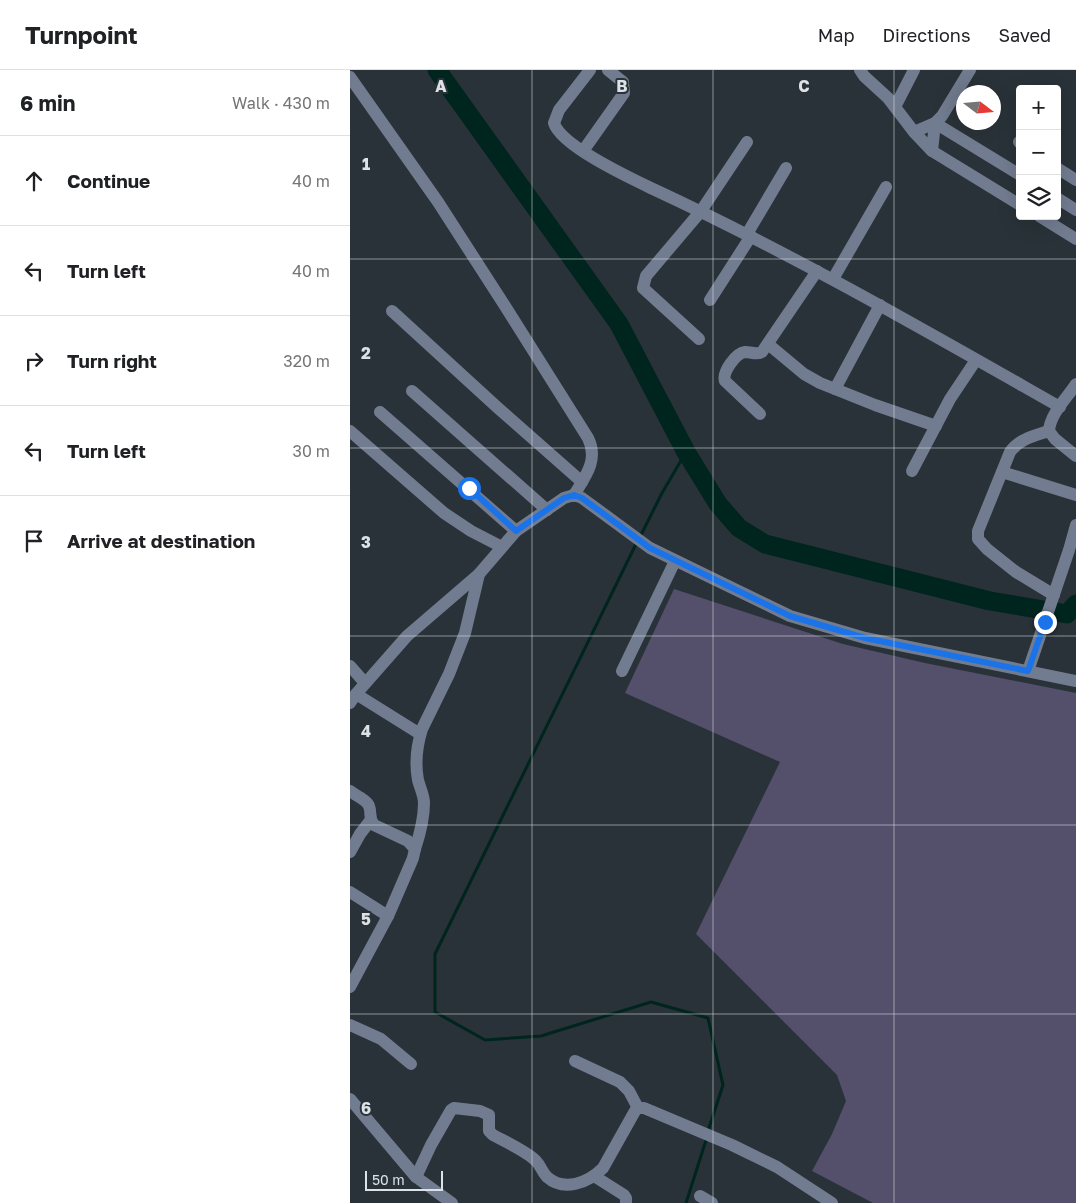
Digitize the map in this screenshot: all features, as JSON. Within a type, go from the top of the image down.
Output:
[{"type":"street","points":[[590,70],[559,110],[554,123],[555,128],[561,135],[583,151],[610,168],[701,211],[817,270],[976,360],[1068,403]]},
{"type":"street","points":[[583,151],[624,93],[623,82],[608,70]]},
{"type":"street","points":[[860,70],[895,107],[914,132],[932,151],[1016,203]]},
{"type":"street","points":[[895,107],[914,70]]},
{"type":"street","points":[[914,132],[935,123],[942,116],[970,70]]},
{"type":"street","points":[[350,77],[438,202],[588,438],[591,445],[592,462],[574,495]]},
{"type":"street","points":[[932,151],[935,123]]},
{"type":"street","points":[[935,123],[1016,173]]},
{"type":"street","points":[[699,339],[643,288],[643,283],[658,260],[701,211],[747,142]]},
{"type":"street","points":[[710,300],[786,168]]},
{"type":"street","points":[[1061,171],[1076,180]]},
{"type":"street","points":[[833,279],[886,188]]},
{"type":"street","points":[[1061,201],[1076,210]]},
{"type":"street","points":[[1045,220],[1076,239]]},
{"type":"street","points":[[760,414],[731,388],[724,376],[726,370],[740,354],[744,352],[758,354],[768,344],[817,270]]},
{"type":"street","points":[[835,390],[880,305]]},
{"type":"street","points":[[392,311],[582,482]]},
{"type":"street","points":[[768,344],[810,378],[835,390],[936,426]]},
{"type":"street","points":[[912,471],[950,400],[976,360]]},
{"type":"street","points":[[1076,384],[1068,403],[1050,424],[1049,431],[1054,439],[1076,456]]},
{"type":"street","points":[[412,390],[547,510]]},
{"type":"street","points":[[380,412],[516,531]]},
{"type":"street","points":[[350,431],[444,513],[471,531],[502,547]]},
{"type":"street","points":[[1049,431],[1022,440],[1014,446],[978,531],[978,539],[986,549],[1053,599]]},
{"type":"street","points":[[1002,472],[1076,495]]},
{"type":"street","points":[[420,734],[353,699],[407,636],[479,574],[516,531],[564,498],[574,495],[582,498],[650,548],[790,616],[865,638],[1076,681]]},
{"type":"street","points":[[1028,671],[1070,550],[1076,525]]},
{"type":"street","points":[[622,671],[675,561]]},
{"type":"street","points":[[350,985],[388,916],[414,858],[423,825],[424,804],[418,780],[417,764],[420,734],[449,674],[465,633],[479,574]]},
{"type":"street","points":[[350,666],[366,683]]},
{"type":"street","points":[[350,791],[367,802],[370,821],[350,852]]},
{"type":"street","points":[[370,821],[374,825],[408,841],[415,849]]},
{"type":"street","points":[[350,892],[388,916]]},
{"type":"street","points":[[350,1025],[381,1039],[411,1064]]},
{"type":"street","points":[[575,1061],[620,1082],[629,1091],[638,1108]]},
{"type":"street","points":[[350,1099],[416,1177],[452,1203]]},
{"type":"street","points":[[416,1177],[431,1145],[454,1108],[489,1114],[489,1131],[493,1135],[536,1160],[546,1176],[560,1185],[573,1184],[594,1176],[603,1168],[638,1108]]},
{"type":"street","points":[[638,1108],[649,1110],[714,1137],[777,1167],[832,1203]]},
{"type":"street","points":[[594,1176],[624,1195],[626,1203]]},
{"type":"street","points":[[700,1196],[712,1203]]},
{"type":"shaded area","points":[[674,589],[843,644],[925,663],[1076,693],[1076,1203],[873,1203],[812,1171],[832,1134],[846,1101],[837,1075],[696,934],[780,762],[625,693]]},
{"type":"waterway","points":[[437,70],[619,324],[686,452],[718,504],[739,528],[765,544],[990,601],[1067,614],[1076,604]]},
{"type":"waterway","points":[[640,537],[662,493],[686,452]]},
{"type":"waterway","points":[[637,542],[435,954],[435,1012],[485,1040],[541,1036],[651,1002],[708,1018],[723,1085],[708,1131]]},
{"type":"waterway","points":[[686,1203],[707,1137]]},
{"type":"route","points":[[469,488],[516,531],[564,498],[574,495],[582,498],[650,548],[790,616],[865,638],[1028,671],[1045,622]]}]
